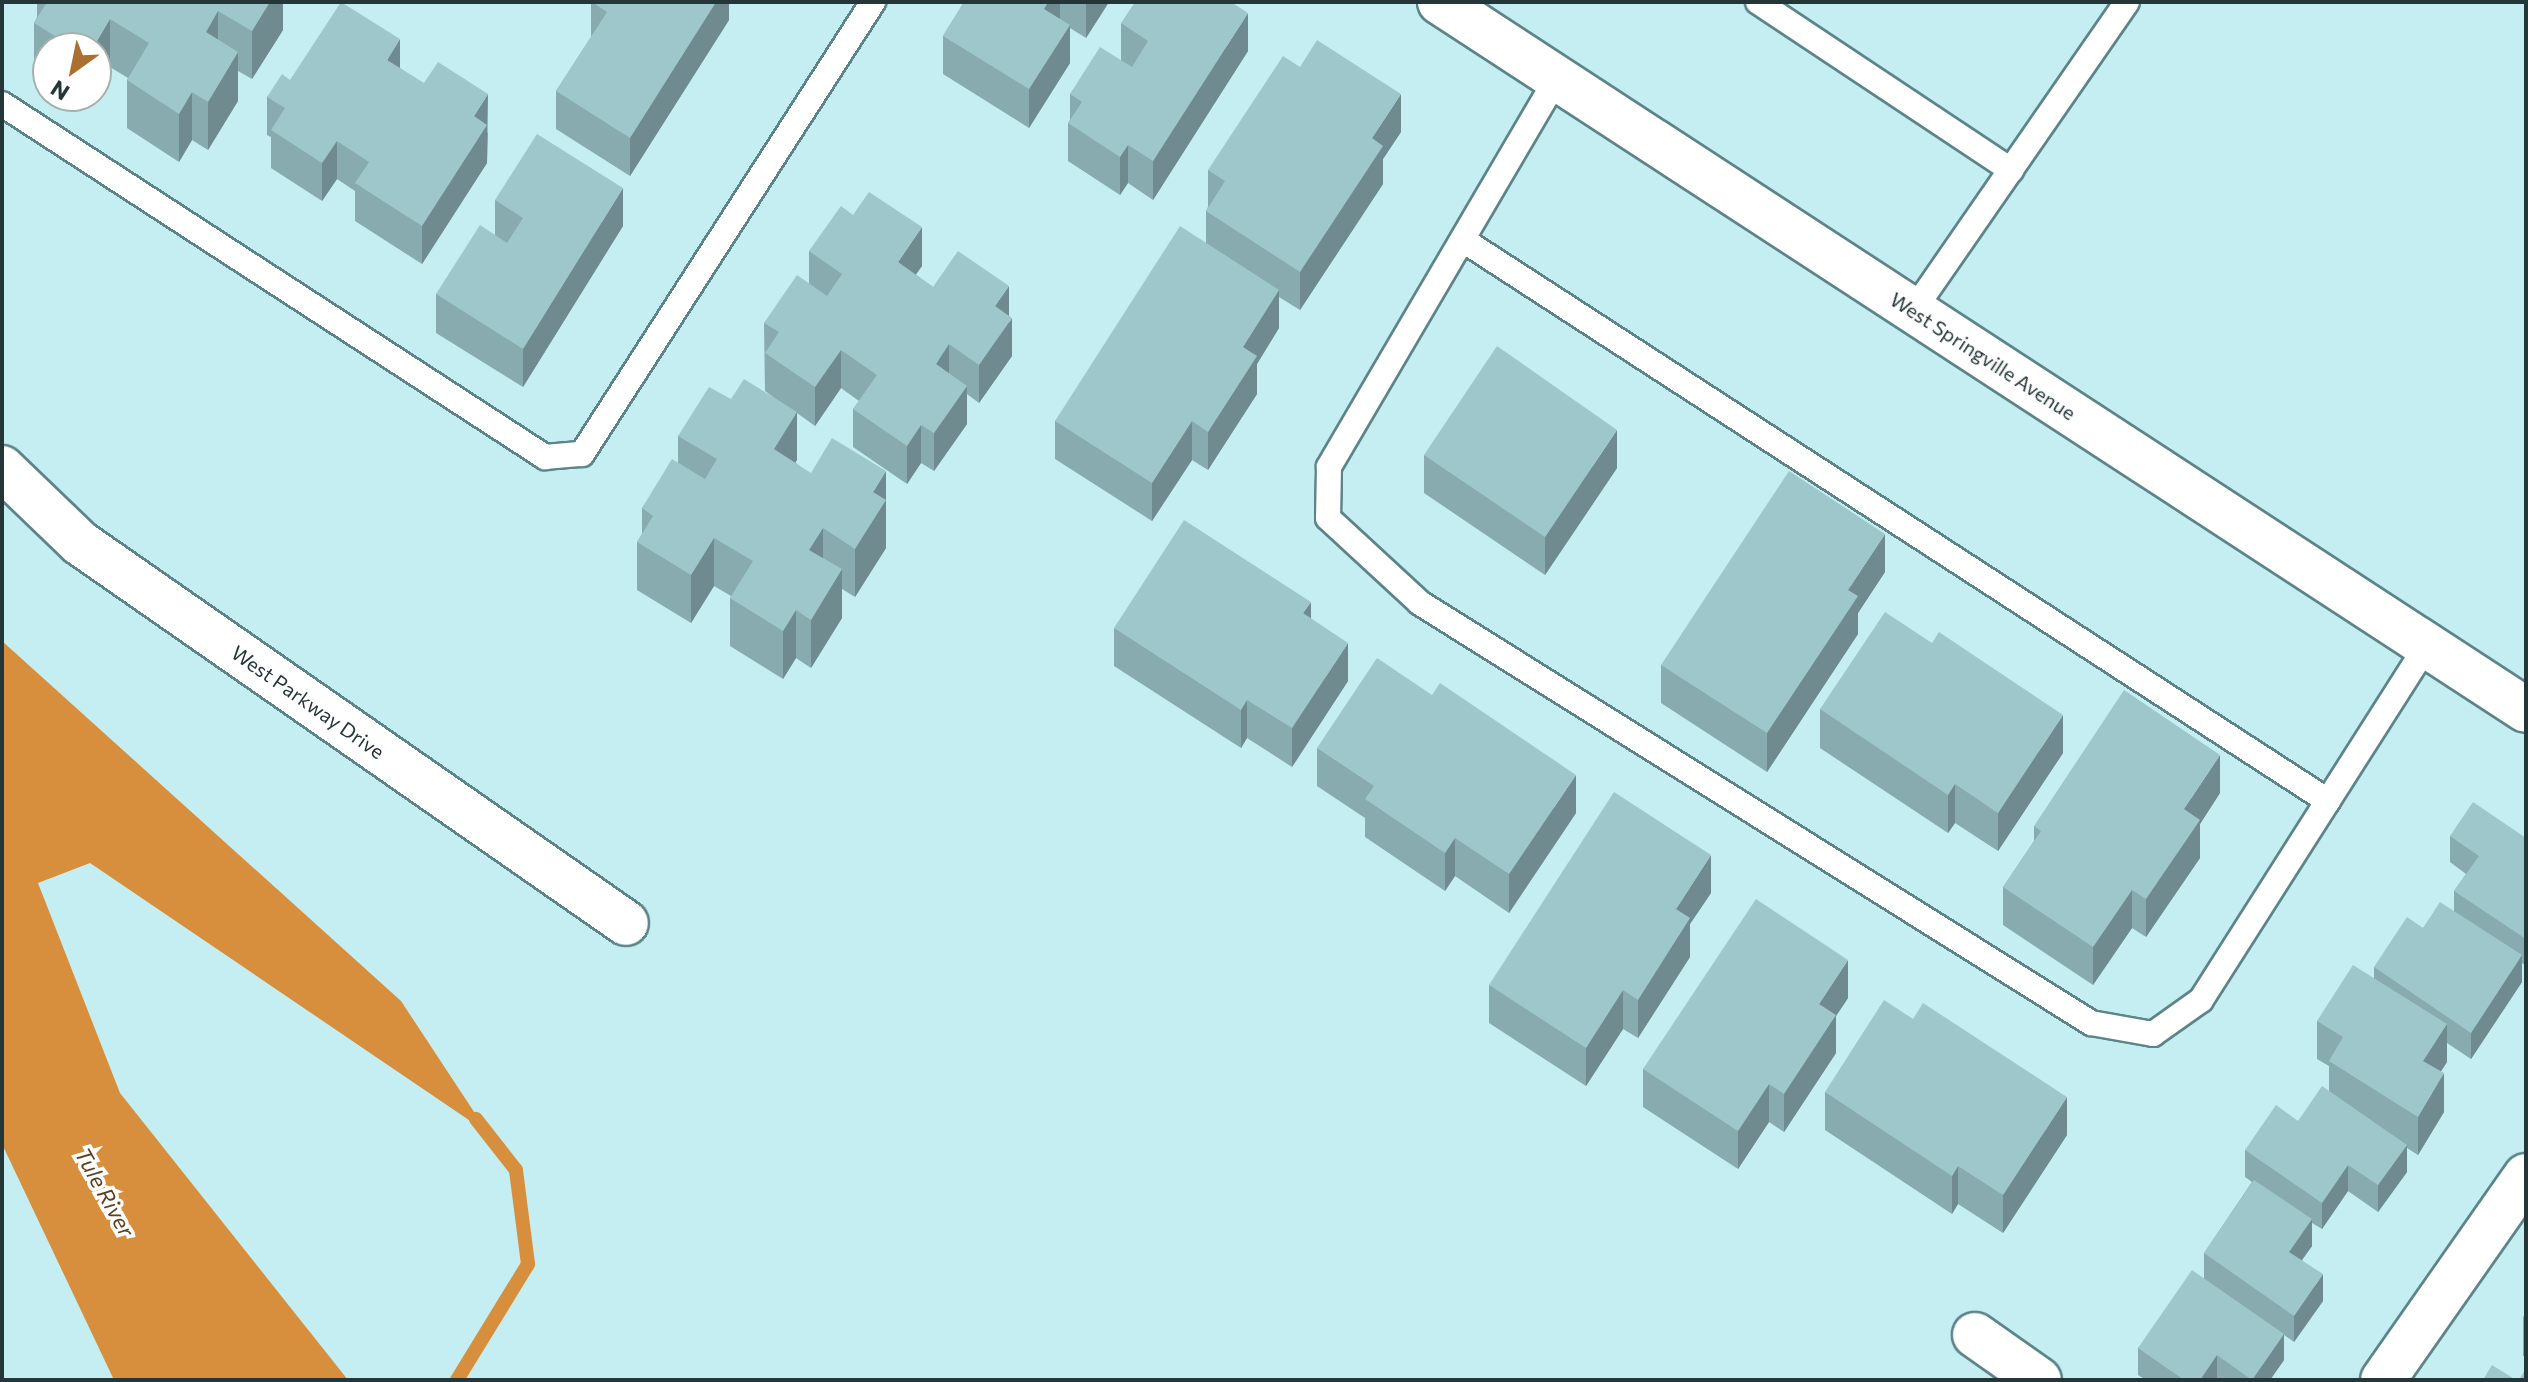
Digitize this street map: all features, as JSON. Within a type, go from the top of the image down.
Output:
[{"type":"street","name":"West Springville Avenue","points":[[1440,2],[2526,710]]},
{"type":"street","name":"West Parkway Drive","points":[[2,468],[80,543],[626,923]]},
{"type":"street","points":[[2383,1380],[2526,1176]]},
{"type":"street","points":[[1975,1335],[2039,1380]]},
{"type":"lane","points":[[2,104],[545,457],[582,454],[873,2]]},
{"type":"lane","points":[[1758,2],[2011,170]]},
{"type":"lane","points":[[1913,311],[2127,2]]},
{"type":"lane","points":[[1557,78],[1329,467],[1328,518],[1420,603],[2091,1023],[2153,1034],[2201,1000],[2427,645]]},
{"type":"lane","points":[[1463,240],[2328,801]]},
{"type":"water","name":"Tule River","points":[[2,641],[401,1001],[488,1133],[90,863],[38,883],[120,1093],[348,1380],[114,1380],[2,1144]]},
{"type":"building","points":[[47,2],[270,2],[252,31],[218,11],[206,32],[238,52],[208,102],[192,92],[179,114],[127,80],[149,43],[110,19],[102,32],[48,32],[34,23]]},
{"type":"building","points":[[341,2],[400,39],[387,60],[424,83],[438,62],[488,94],[474,116],[487,125],[422,226],[355,183],[369,162],[337,141],[322,163],[271,130],[285,108],[267,97],[282,74],[290,80]]},
{"type":"building","points":[[592,2],[716,2],[630,138],[556,91],[607,12]]},
{"type":"building","points":[[964,2],[1048,2],[1044,9],[1070,25],[1029,89],[943,36]]},
{"type":"building","points":[[1135,2],[1231,2],[1248,13],[1153,161],[1128,145],[1120,157],[1068,123],[1082,102],[1070,94],[1100,47],[1132,67],[1148,41],[1121,23]]},
{"type":"building","points":[[1317,40],[1401,94],[1372,138],[1383,146],[1300,272],[1206,211],[1225,181],[1208,170],[1283,56],[1300,67]]},
{"type":"building","points":[[537,134],[623,188],[523,349],[436,294],[480,225],[507,243],[523,218],[495,200]]},
{"type":"building","points":[[869,192],[922,227],[898,262],[933,287],[958,251],[1009,286],[995,306],[1012,318],[979,365],[949,344],[936,364],[967,386],[934,433],[921,425],[907,446],[853,409],[877,375],[841,350],[815,387],[765,353],[779,332],[764,323],[797,275],[827,296],[842,274],[809,251],[841,206],[853,215]]},
{"type":"building","points":[[1180,226],[1279,290],[1243,347],[1257,356],[1208,432],[1192,421],[1152,483],[1055,421]]},
{"type":"building","points":[[1497,346],[1617,430],[1545,537],[1424,455]]},
{"type":"building","points":[[744,379],[797,412],[774,449],[811,473],[832,438],[886,471],[873,492],[886,500],[855,549],[823,528],[809,550],[842,569],[811,620],[796,610],[783,631],[730,598],[753,561],[714,538],[691,575],[637,542],[653,516],[642,508],[672,459],[705,479],[717,459],[678,436],[709,387],[731,399]]},
{"type":"building","points":[[1789,471],[1885,534],[1848,590],[1858,596],[1767,733],[1661,665]]},
{"type":"building","points":[[1184,520],[1311,602],[1303,613],[1348,643],[1292,728],[1247,700],[1241,710],[1114,628]]},
{"type":"building","points":[[1885,612],[1932,643],[1939,632],[2063,715],[1998,813],[1955,784],[1948,795],[1820,709]]},
{"type":"building","points":[[1377,658],[1432,695],[1440,683],[1576,775],[1509,874],[1455,838],[1445,853],[1365,799],[1374,786],[1317,748]]},
{"type":"building","points":[[2124,690],[2220,755],[2184,809],[2200,820],[2146,899],[2132,890],[2093,947],[2003,887],[2041,831],[2034,826]]},
{"type":"building","points":[[1614,792],[1711,855],[1676,909],[1690,918],[1638,1000],[1623,990],[1586,1048],[1489,985]]},
{"type":"building","points":[[2473,802],[2526,838],[2526,939],[2454,891],[2479,856],[2450,836]]},
{"type":"building","points":[[1756,899],[1848,960],[1819,1004],[1836,1015],[1784,1094],[1769,1084],[1738,1131],[1643,1069]]},
{"type":"building","points":[[2440,902],[2522,955],[2471,1033],[2374,967],[2407,917],[2423,928]]},
{"type":"building","points":[[2353,965],[2447,1024],[2423,1061],[2444,1073],[2418,1117],[2329,1061],[2343,1037],[2317,1021]]},
{"type":"building","points":[[1884,1000],[1913,1019],[1923,1003],[2067,1097],[2003,1195],[1958,1166],[1952,1176],[1825,1092]]},
{"type":"building","points":[[2322,1086],[2407,1145],[2378,1185],[2348,1165],[2322,1203],[2245,1150],[2276,1105],[2298,1121]]},
{"type":"building","points":[[2254,1180],[2312,1219],[2289,1252],[2323,1274],[2294,1316],[2204,1253]]},
{"type":"building","points":[[2192,1270],[2284,1334],[2252,1380],[2217,1355],[2200,1380],[2184,1380],[2138,1348]]},
{"type":"building","points":[[2492,1365],[2516,1380],[2483,1380]]},
{"type":"building","points":[[2526,1368],[2526,1380],[2519,1380]]},
{"type":"waterway","points":[[457,1380],[528,1264],[516,1170],[476,1119]]}]
